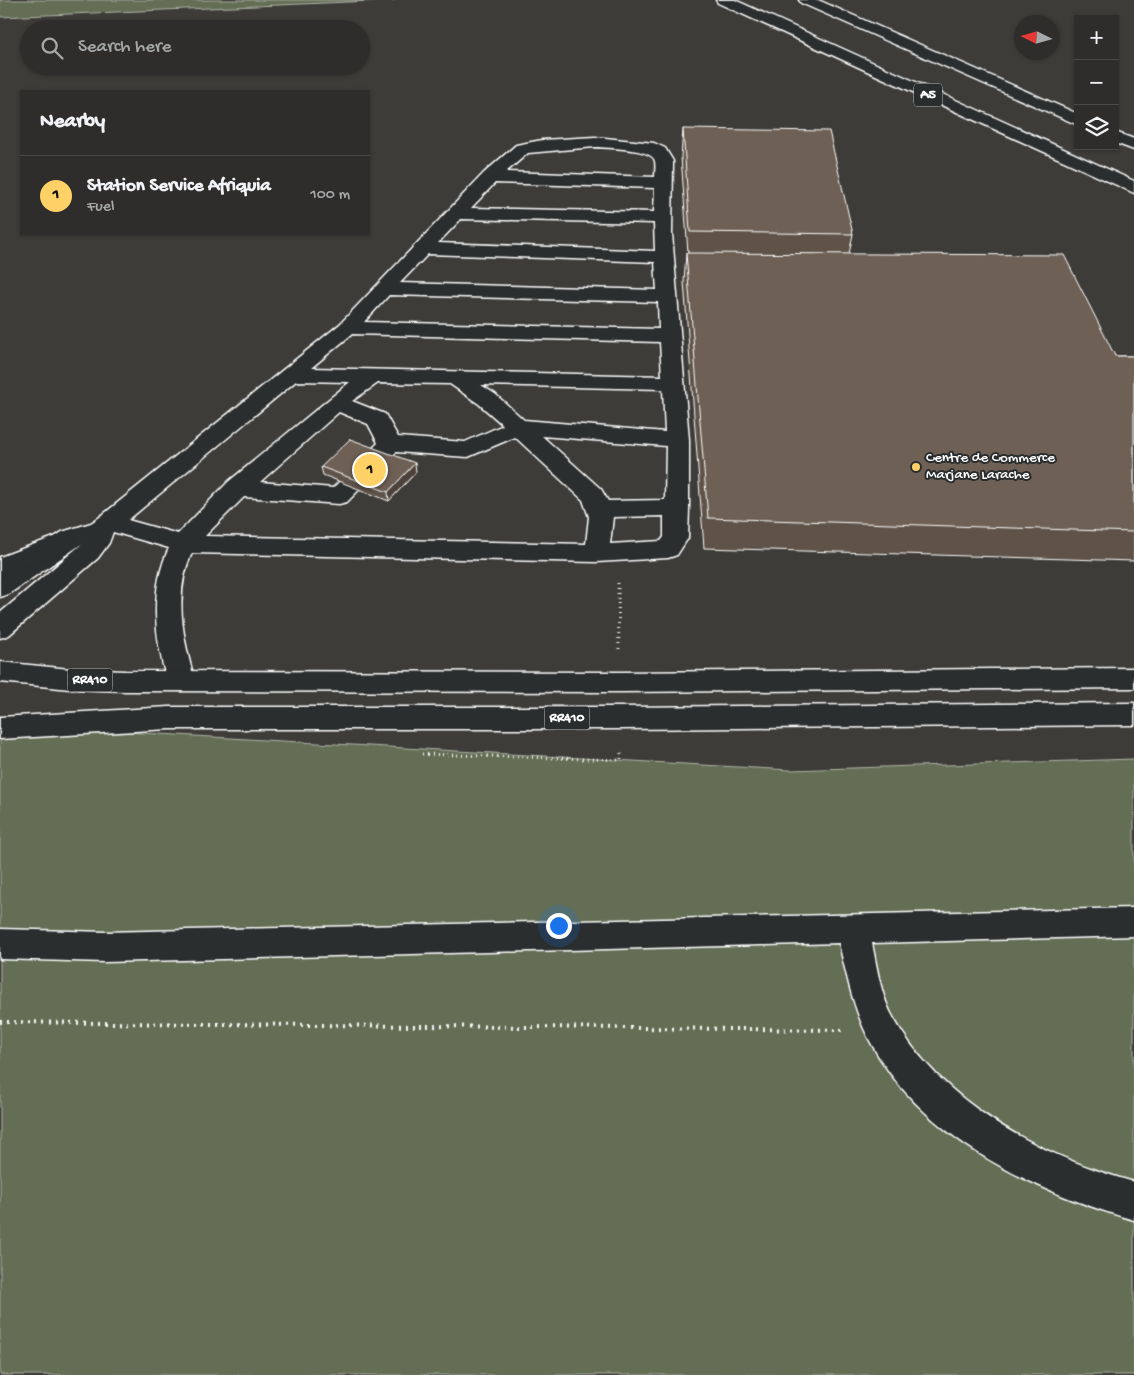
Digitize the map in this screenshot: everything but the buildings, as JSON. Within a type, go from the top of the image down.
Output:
[{"type":"main road","name":"A5","points":[[723,0],[1134,188]]},
{"type":"main road","name":"A5","points":[[806,0],[1074,118]]},
{"type":"main road","points":[[1119,139],[1134,145]]},
{"type":"main road","points":[[0,567],[104,526],[231,425],[346,328],[382,289],[425,248],[490,177],[522,149],[542,144],[595,142],[632,144],[659,152],[664,161],[663,218],[678,440],[676,538],[668,549],[596,553],[184,544],[104,526]]},
{"type":"main road","points":[[490,177],[663,183]]},
{"type":"main road","points":[[458,213],[663,218]]},
{"type":"main road","points":[[425,248],[666,257]]},
{"type":"main road","points":[[382,289],[669,296]]},
{"type":"main road","points":[[346,328],[672,336]]},
{"type":"main road","points":[[290,374],[674,383]]},
{"type":"main road","points":[[181,681],[172,653],[168,625],[169,597],[175,570],[184,544],[236,488],[336,403],[373,376]]},
{"type":"main road","points":[[455,378],[487,399],[593,495],[602,509],[601,528],[596,553]]},
{"type":"main road","points":[[336,403],[377,419],[390,444]]},
{"type":"main road","points":[[236,488],[339,496],[390,444],[468,450],[518,427],[678,440]]},
{"type":"main road","points":[[602,509],[677,508]]},
{"type":"main road","points":[[0,628],[94,547],[104,526]]},
{"type":"main road","points":[[0,588],[65,542]]},
{"type":"main road","name":"RR410","points":[[0,672],[70,679],[181,681],[620,682],[1134,678]]},
{"type":"main road","name":"RR410","points":[[0,728],[169,718],[620,718],[1134,714]]},
{"type":"main road","points":[[0,944],[105,947],[1134,922]]},
{"type":"main road","points":[[852,928],[865,983],[882,1030],[906,1068],[944,1104],[1016,1156],[1108,1195],[1134,1201]]},
{"type":"path","points":[[0,1022],[882,1030]]},
{"type":"green space","points":[[0,0],[395,0],[0,17]]},
{"type":"green space","points":[[89,730],[790,770],[1134,759],[1134,1375],[0,1375],[0,733]]},
{"type":"place","name":"Centre de Commerce Marjane Larache","points":[[916,467]]},
{"type":"place","name":"Station Service Afriquia","points":[[370,470]]}]
